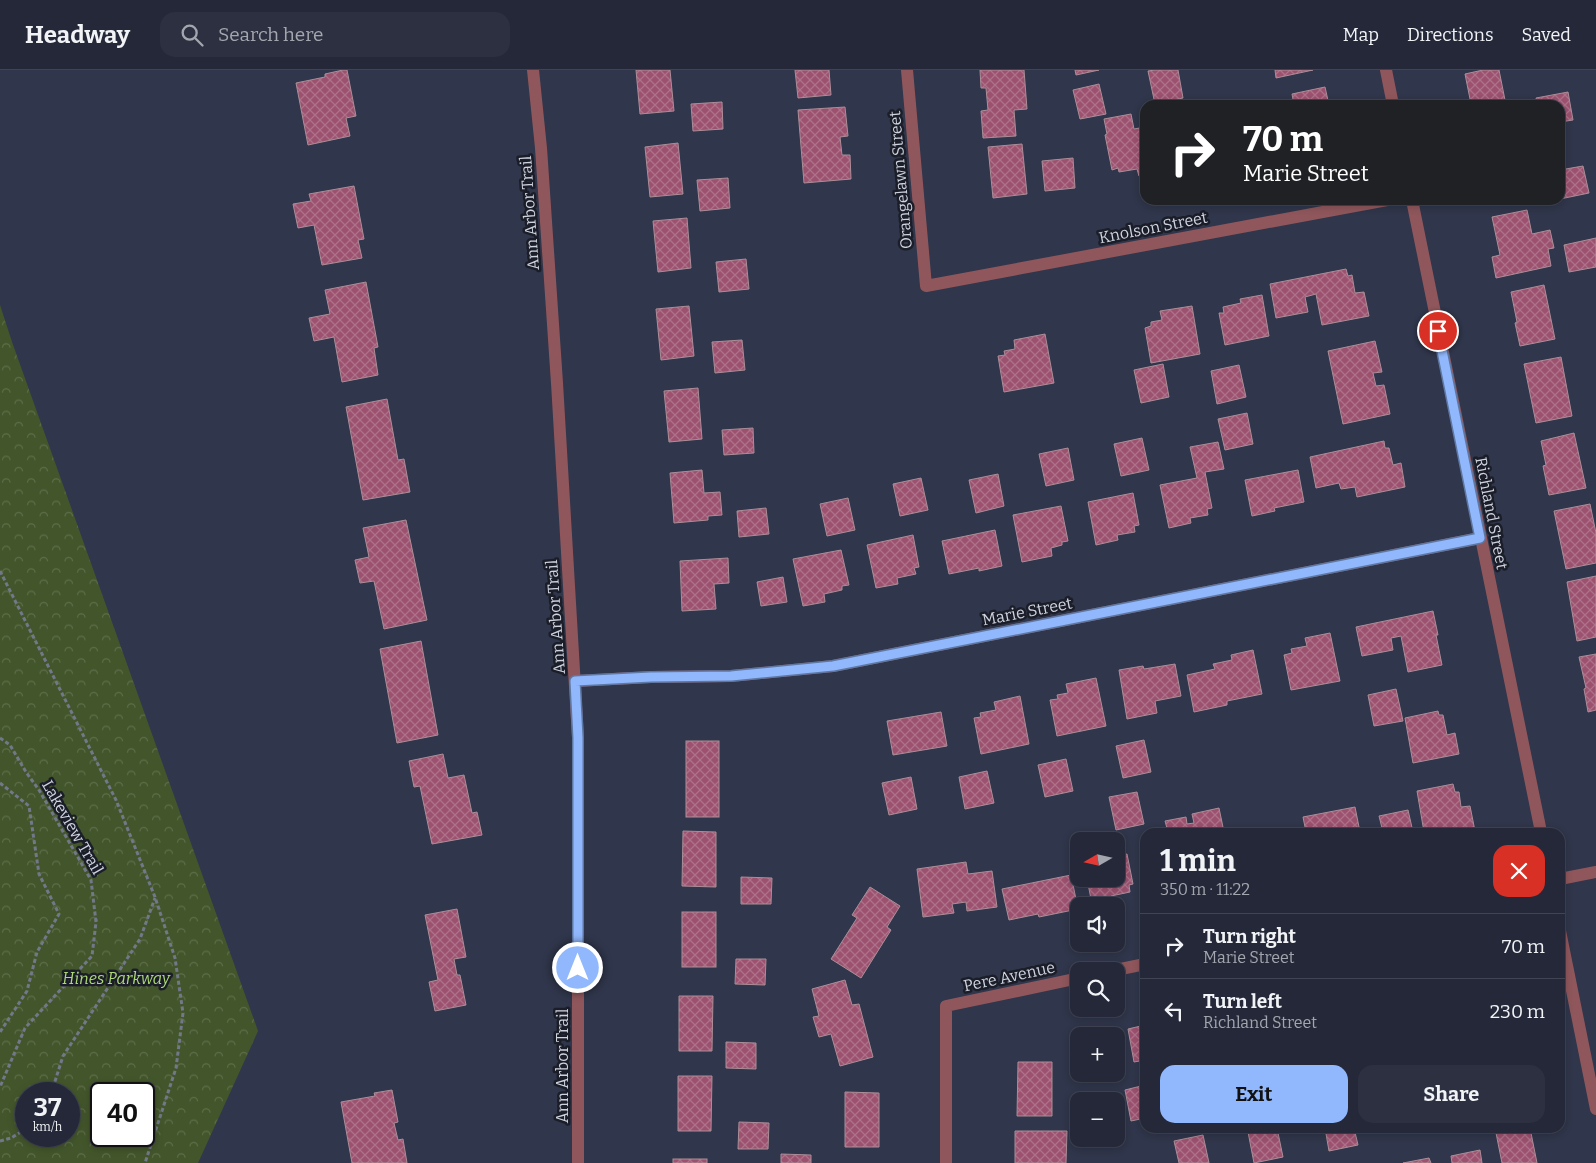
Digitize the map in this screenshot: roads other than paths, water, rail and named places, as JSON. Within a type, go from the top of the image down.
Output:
[{"type":"street","name":"Ann Arbor Trail","points":[[533,70],[543,176],[578,738],[578,1163]]},
{"type":"street","name":"Orangelawn Street","points":[[907,70],[926,286]]},
{"type":"street","points":[[1386,70],[1392,100]]},
{"type":"street","name":"Knolson Street","points":[[926,286],[1360,205]]},
{"type":"street","name":"Richland Street","points":[[1413,205],[1540,828]]},
{"type":"street","name":"Marie Street","points":[[575,681],[651,677],[731,676],[833,666],[1480,538]]},
{"type":"street","points":[[1565,878],[1596,872]]},
{"type":"street","points":[[1565,956],[1596,1109]]},
{"type":"street","points":[[1125,968],[1140,965]]},
{"type":"street","name":"Pere Avenue","points":[[946,1163],[946,1006],[1070,980]]},
{"type":"park label","name":"Hines Parkway","points":[[116,978]]}]
